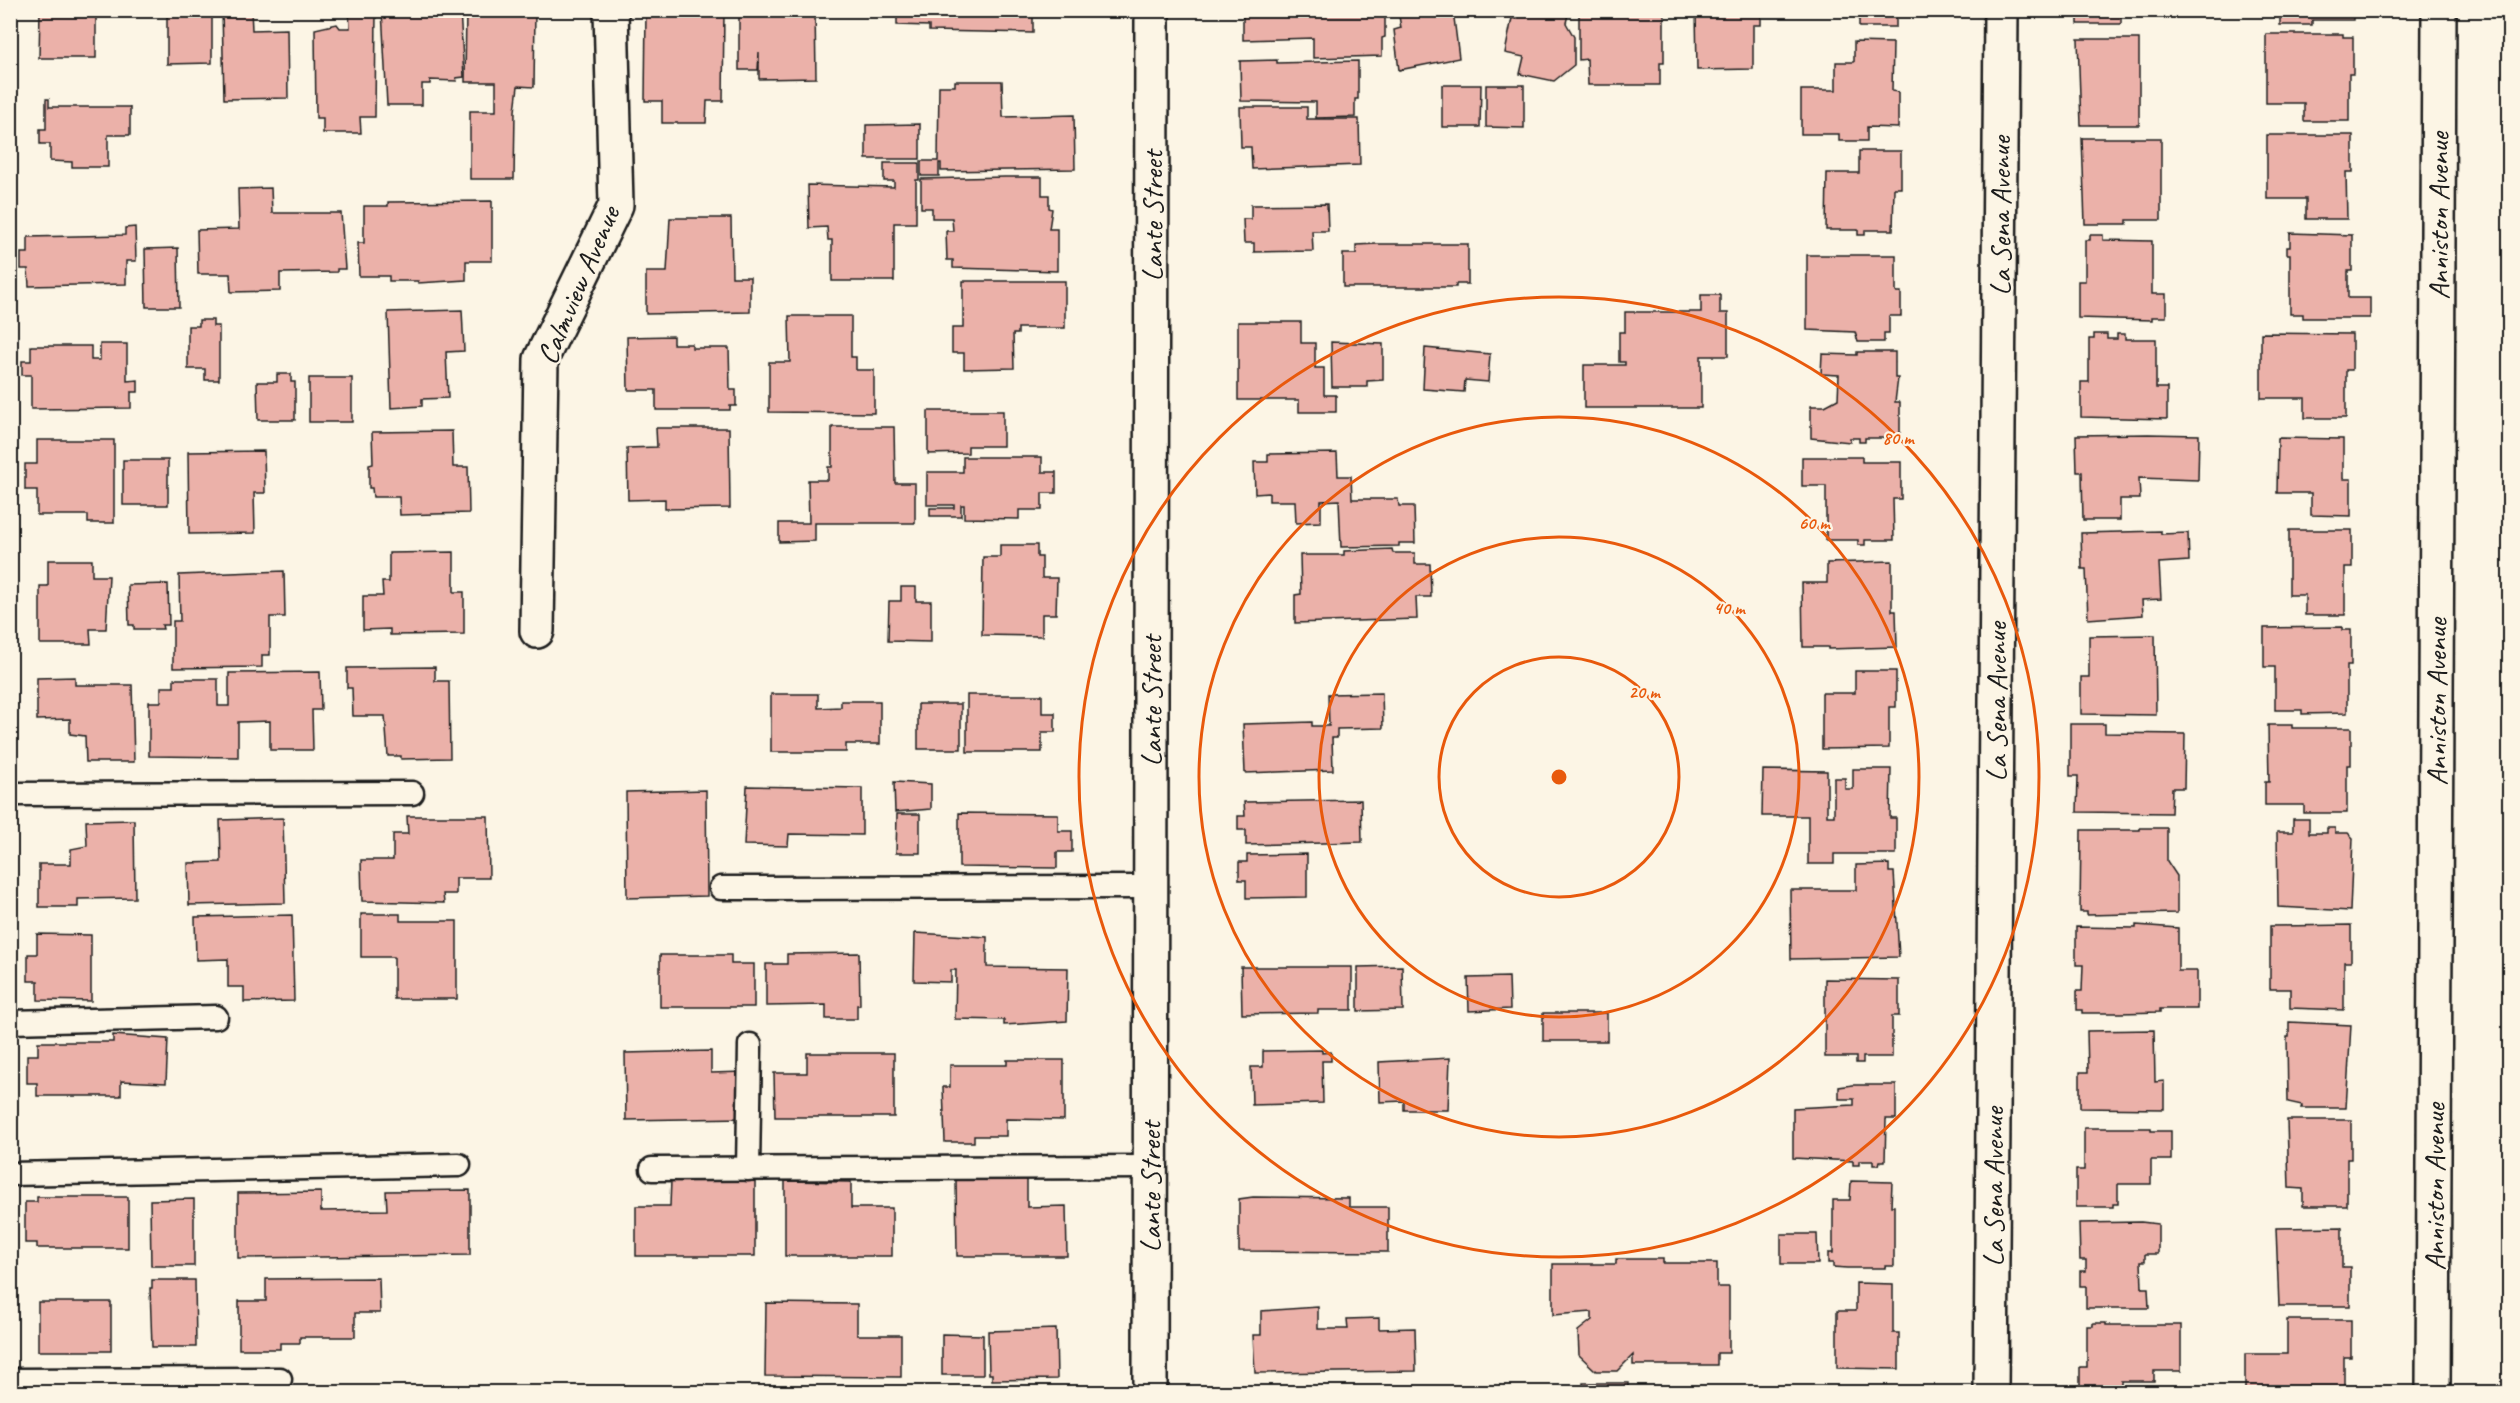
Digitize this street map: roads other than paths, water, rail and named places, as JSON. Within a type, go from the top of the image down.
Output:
[{"type":"street","name":"Calmview Avenue","points":[[537,631],[540,359],[616,205],[611,10]]},
{"type":"street","name":"Lante Street","points":[[1150,1392],[1152,10]]},
{"type":"street","name":"La Sena Avenue","points":[[1991,1392],[2001,10]]},
{"type":"street","name":"Anniston Avenue","points":[[2433,1392],[2439,10]]},
{"type":"lane","points":[[10,794],[412,793]]},
{"type":"lane","points":[[721,888],[1150,887]]},
{"type":"lane","points":[[10,1022],[216,1017]]},
{"type":"lane","points":[[748,1169],[750,1045]]},
{"type":"lane","points":[[10,1174],[459,1165]]},
{"type":"lane","points":[[652,1169],[1150,1167]]},
{"type":"lane","points":[[10,1380],[280,1379]]}]
